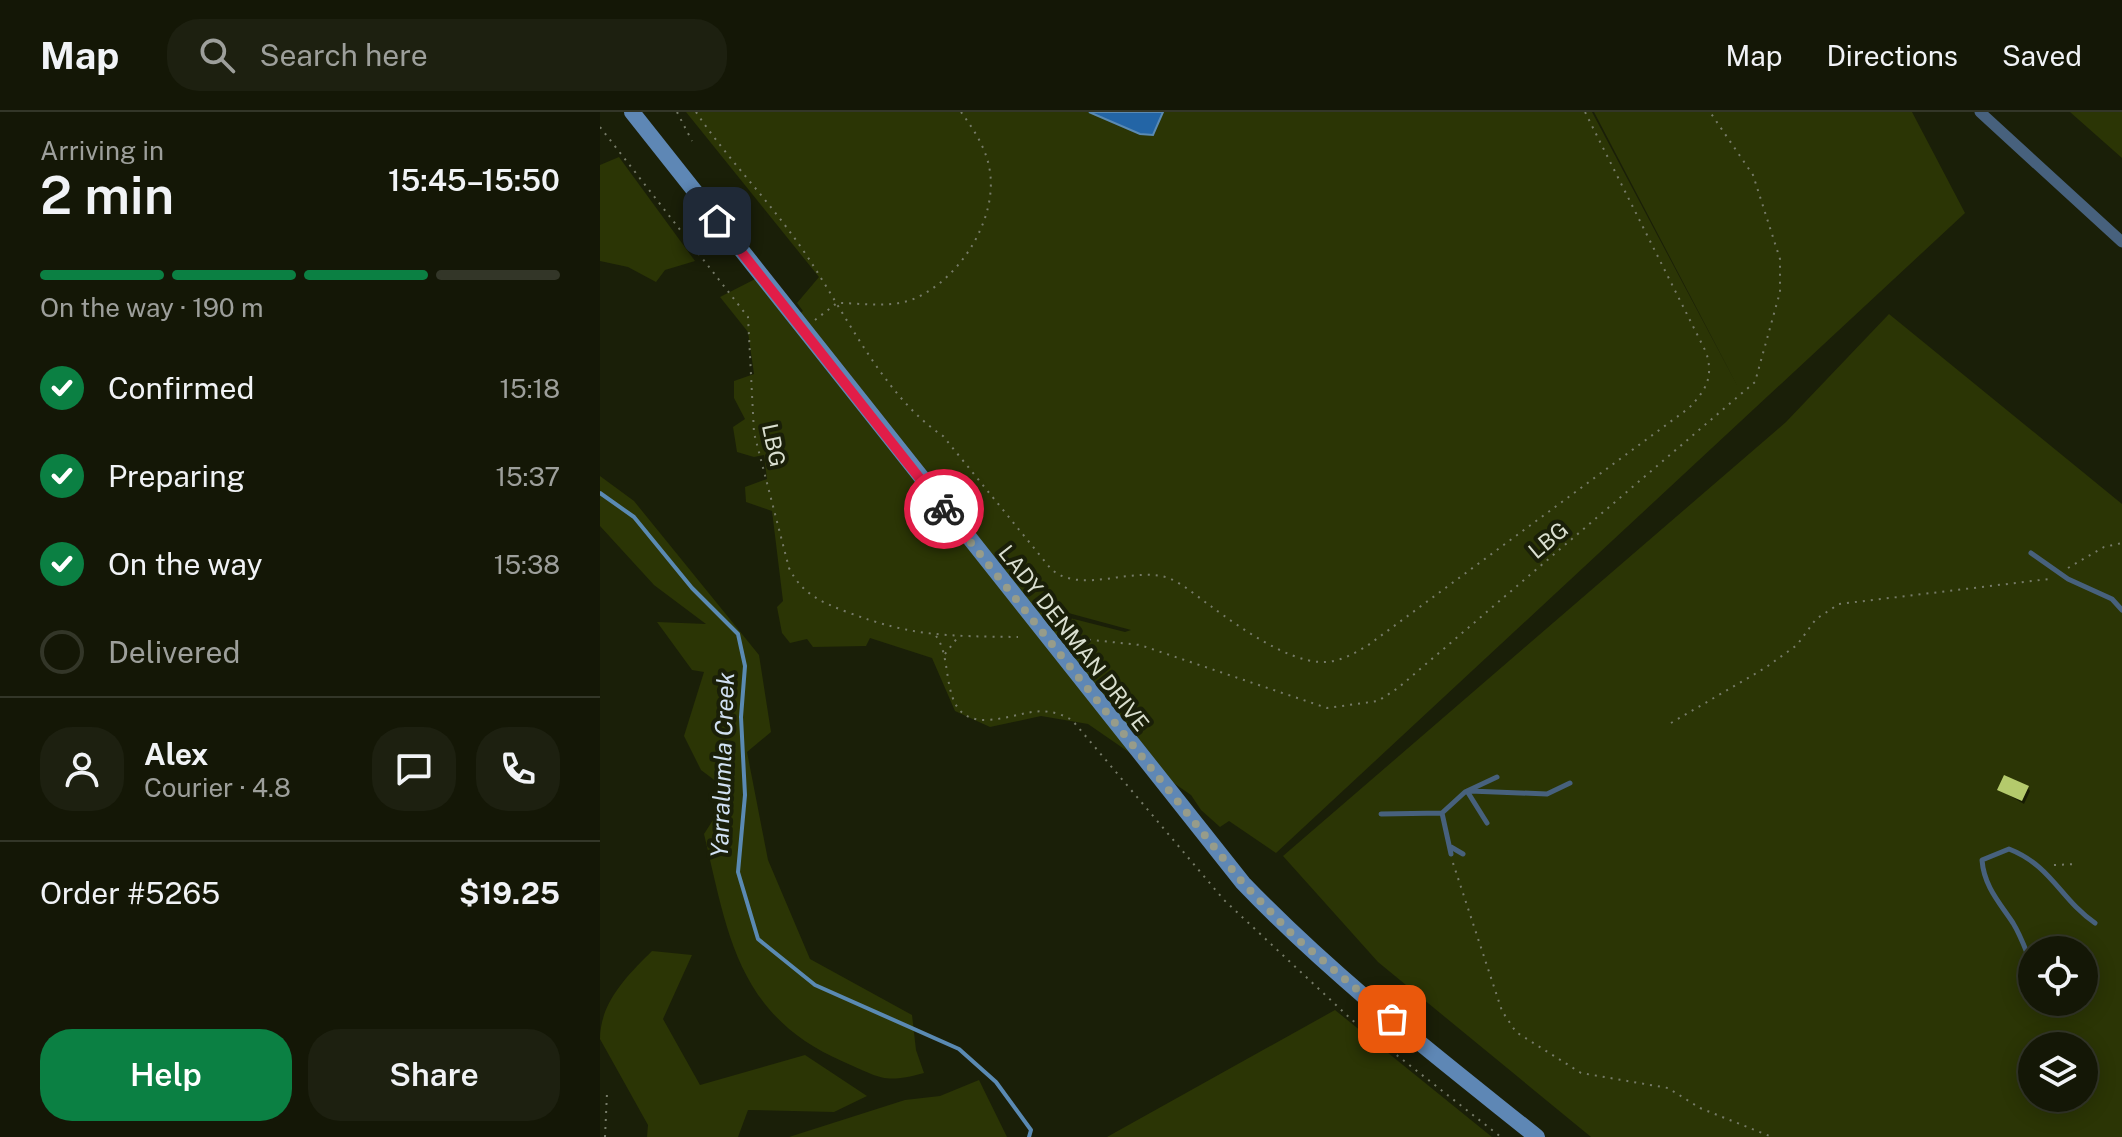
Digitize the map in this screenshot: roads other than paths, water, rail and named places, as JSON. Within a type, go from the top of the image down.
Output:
[{"type":"street","name":"LADY DENMAN DRIVE","points":[[632,112],[1243,883],[1294,936],[1518,1131],[1537,1137]]},
{"type":"street","points":[[1980,112],[2122,242]]},
{"type":"lane","points":[[2031,553],[2061,573],[2112,599],[2122,610]]},
{"type":"lane","points":[[1381,814],[1442,813],[1467,791],[1497,777]]},
{"type":"lane","points":[[1467,791],[1547,794],[1570,783]]},
{"type":"lane","points":[[1467,791],[1487,823]]},
{"type":"lane","points":[[1442,813],[1451,854]]},
{"type":"lane","points":[[1450,846],[1463,854]]},
{"type":"lane","points":[[2019,936],[1983,875],[1982,860],[2009,849],[2032,858],[2046,869],[2081,913],[2095,923]]},
{"type":"water","points":[[1089,112],[1163,112],[1153,135],[1140,134]]},
{"type":"waterway","name":"Yarralumla Creek","points":[[600,493],[634,517],[692,588],[738,634],[745,666],[741,717],[745,795],[738,872],[758,939],[815,985],[959,1049],[996,1082],[1031,1130],[1029,1137]]}]
